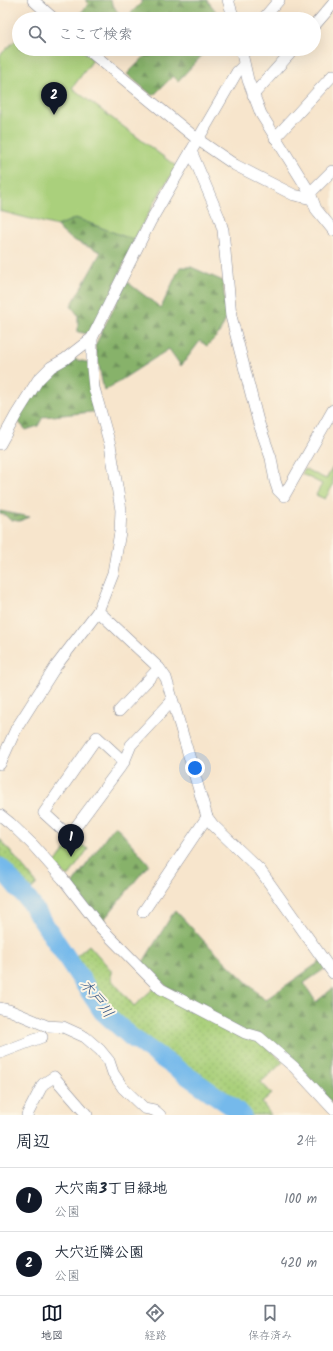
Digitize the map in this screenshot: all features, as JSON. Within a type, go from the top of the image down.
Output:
[{"type":"street","points":[[33,0],[46,12]]},
{"type":"street","points":[[228,0],[232,12]]},
{"type":"street","points":[[269,12],[279,0]]},
{"type":"street","points":[[321,18],[333,4]]},
{"type":"street","points":[[96,56],[197,139],[235,165],[294,195],[311,196]]},
{"type":"street","points":[[242,56],[261,114],[311,196],[316,209],[333,230]]},
{"type":"street","points":[[254,95],[288,56]]},
{"type":"street","points":[[0,444],[16,414],[38,380],[51,366],[65,359],[92,338],[150,222],[237,72],[244,65]]},
{"type":"street","points":[[275,138],[333,75]]},
{"type":"street","points":[[191,151],[219,217],[222,230],[231,316],[258,421],[271,458],[274,481],[278,490],[284,496],[333,410]]},
{"type":"street","points":[[311,196],[332,171]]},
{"type":"street","points":[[0,764],[16,729],[56,666],[98,611],[113,573],[120,532],[121,510],[110,445],[94,388],[92,338]]},
{"type":"street","points":[[98,611],[159,668],[166,678],[207,817],[213,825],[260,870],[333,973]]},
{"type":"street","points":[[119,711],[159,668]]},
{"type":"street","points":[[124,762],[97,736],[44,813],[69,836],[124,762],[131,744],[172,701]]},
{"type":"street","points":[[0,815],[32,844],[63,879],[101,928],[161,989],[245,1033],[259,1037],[294,1067],[333,1109]]},
{"type":"street","points":[[143,912],[207,817]]},
{"type":"street","points":[[0,1008],[9,1010],[47,1026],[63,1027],[85,1037],[100,1050],[123,1088],[144,1108],[154,1110],[160,1115]]},
{"type":"street","points":[[0,1053],[42,1037]]},
{"type":"street","points":[[27,1115],[43,1084],[54,1077],[87,1115]]},
{"type":"green space","points":[[85,0],[110,0],[117,12],[82,12],[89,4]]},
{"type":"green space","points":[[141,0],[207,0],[216,12],[132,12],[142,2]]},
{"type":"green space","points":[[12,44],[12,56],[89,56],[93,60],[72,88],[177,167],[162,189],[134,240],[76,218],[57,226],[0,211],[0,55]]},
{"type":"green space","points":[[145,56],[201,56],[178,81],[173,76],[153,96],[127,74]]},
{"type":"green space","points":[[76,218],[134,240],[93,335],[78,332],[78,315],[71,306],[101,252],[71,239],[57,226]]},
{"type":"green space","points":[[180,267],[191,267],[223,281],[226,319],[219,334],[207,346],[200,341],[181,366],[169,349],[104,391],[95,346],[127,282],[161,308]]},
{"type":"green space","points":[[73,359],[91,363],[101,411],[43,417],[38,426],[26,430],[16,419],[40,381]]},
{"type":"green space","points":[[333,467],[333,485],[325,499],[316,495],[322,484],[302,474],[305,469],[326,479]]},
{"type":"green space","points":[[0,511],[30,517],[19,521],[10,520],[5,515],[0,514]]},
{"type":"green space","points":[[115,825],[149,864],[102,922],[71,886]]},
{"type":"green space","points":[[0,839],[37,884],[26,894],[0,862]]},
{"type":"green space","points":[[73,840],[88,849],[68,877],[54,864]]},
{"type":"green space","points":[[175,910],[204,941],[265,1000],[321,961],[326,968],[304,983],[316,1002],[333,988],[333,1104],[297,1065],[166,986],[142,964]]},
{"type":"green space","points":[[89,945],[111,970],[111,979],[134,1006],[153,989],[258,1040],[283,1062],[261,1082],[272,1094],[262,1103],[271,1115],[250,1115],[141,1036],[106,1006],[75,957]]},
{"type":"waterway","name":"木戸川","points":[[0,867],[29,901],[103,1012],[131,1037],[242,1115]]},
{"type":"place","name":"大穴近隣公園","points":[[54,115]]},
{"type":"place","name":"大穴南3丁目緑地","points":[[71,857]]}]
